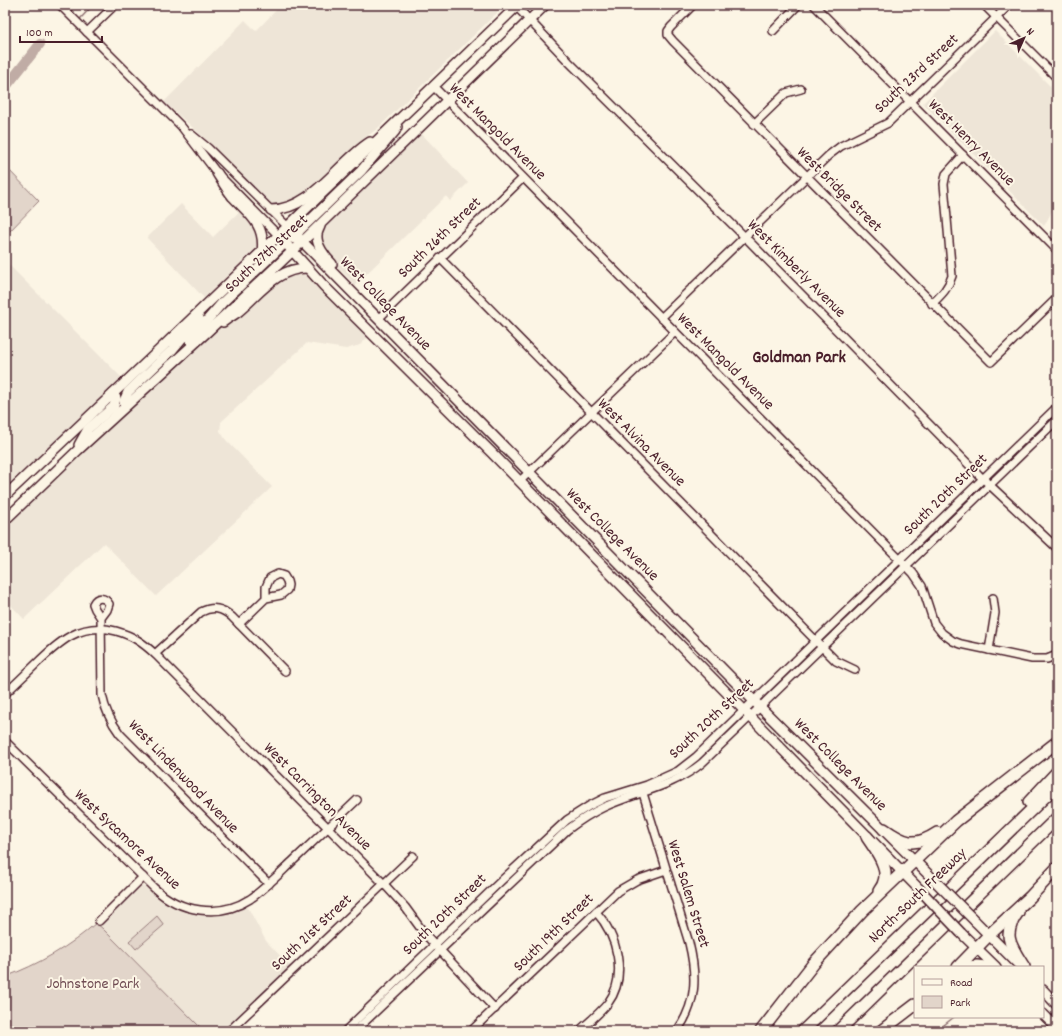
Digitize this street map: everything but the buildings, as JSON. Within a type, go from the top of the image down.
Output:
[{"type":"highway","points":[[884,829],[898,838],[910,843],[927,839],[956,821],[1057,742]]},
{"type":"highway","points":[[973,865],[1057,772]]},
{"type":"highway","name":"North-South Freeway","points":[[803,1031],[1057,785]]},
{"type":"highway","points":[[838,1031],[1057,819]]},
{"type":"highway","points":[[761,1031],[814,963],[846,928],[956,821]]},
{"type":"highway","points":[[867,837],[883,862],[886,872],[883,887],[868,905]]},
{"type":"highway","points":[[959,966],[989,935],[1030,897],[1057,868]]},
{"type":"highway","points":[[1023,966],[1010,943],[1008,932],[1014,918],[1030,897]]},
{"type":"highway","points":[[881,1031],[914,1007]]},
{"type":"main road","name":"South 27th Street","points":[[5,520],[292,251],[299,238],[320,224],[545,5]]},
{"type":"main road","name":"South 27th Street","points":[[5,496],[262,252],[282,239],[288,227],[518,6]]},
{"type":"main road","points":[[299,238],[361,171],[395,131],[401,118]]},
{"type":"main road","points":[[271,210],[287,208],[301,202],[312,194],[358,150],[388,130]]},
{"type":"main road","points":[[218,173],[231,195],[252,217],[260,230],[263,238],[262,252]]},
{"type":"main road","points":[[320,224],[317,236],[321,249],[329,261],[357,290],[375,316]]},
{"type":"main road","name":"West College Avenue","points":[[288,227],[757,704],[1020,966]]},
{"type":"main road","points":[[172,363],[222,303],[282,239]]},
{"type":"main road","name":"West College Avenue","points":[[282,239],[307,268],[520,481],[748,713],[902,873],[995,966]]},
{"type":"main road","points":[[207,332],[237,313],[271,281],[280,275],[292,269],[307,268]]},
{"type":"main road","points":[[125,406],[124,401],[128,392],[172,350],[197,321],[205,306]]},
{"type":"main road","points":[[78,450],[81,440],[88,429],[114,406],[116,398],[113,394]]},
{"type":"main road","points":[[1044,991],[1057,1005]]},
{"type":"main road","points":[[1044,1015],[1057,1028]]},
{"type":"street","name":"West College Avenue","points":[[60,5],[181,126],[208,148],[288,227]]},
{"type":"street","points":[[87,32],[115,5]]},
{"type":"street","name":"West Bridge Street","points":[[693,5],[671,27],[668,31],[668,35],[806,177],[991,362],[1057,298]]},
{"type":"street","points":[[773,31],[798,5]]},
{"type":"street","name":"West Henry Avenue","points":[[814,5],[1057,250]]},
{"type":"street","points":[[984,5],[1057,78]]},
{"type":"street","name":"South 23rd Street","points":[[661,318],[829,155],[841,146],[888,123],[1009,5]]},
{"type":"street","name":"West Kimberly Avenue","points":[[518,6],[575,68],[983,479],[1018,513],[1055,543]]},
{"type":"street","name":"West Mangold Avenue","points":[[434,87],[906,566],[922,586],[932,618],[942,633],[961,644],[1040,660],[1057,655]]},
{"type":"street","points":[[754,124],[786,93],[801,89]]},
{"type":"street","name":"West College Avenue","points":[[181,126],[218,173],[282,239]]},
{"type":"street","points":[[932,304],[946,290],[950,284],[952,276],[944,184],[946,174],[963,154]]},
{"type":"street","name":"South 26th Street","points":[[375,316],[440,258],[523,178]]},
{"type":"street","name":"West Alvina Avenue","points":[[440,258],[836,660],[855,670]]},
{"type":"street","points":[[520,481],[675,332]]},
{"type":"street","name":"South 20th Street","points":[[355,1031],[562,835],[578,822],[678,771],[748,713],[816,640],[1057,407]]},
{"type":"street","name":"South 20th Street","points":[[757,704],[823,647],[1057,420]]},
{"type":"street","points":[[239,624],[266,598]]},
{"type":"street","points":[[989,650],[995,613],[992,598]]},
{"type":"street","points":[[155,654],[196,616],[206,609],[212,608],[222,610],[239,624],[285,670]]},
{"type":"street","name":"West Lindenwood Avenue","points":[[101,618],[102,695],[105,708],[113,725],[120,734],[268,884]]},
{"type":"street","points":[[5,694],[59,643],[78,632],[101,628]]},
{"type":"street","name":"West Carrington Avenue","points":[[101,628],[134,637],[155,654],[384,884],[405,907],[424,933],[495,1009]]},
{"type":"street","name":"West Sycamore Avenue","points":[[5,741],[163,896],[174,903],[194,909],[225,910],[237,906],[255,895],[357,800]]},
{"type":"street","name":"South 20th Street","points":[[344,1031],[567,820],[585,808],[601,800],[642,790]]},
{"type":"street","name":"West Salem Street","points":[[642,790],[689,944],[694,969],[694,988],[688,1012],[678,1031]]},
{"type":"street","name":"South 21st Street","points":[[229,1031],[413,856]]},
{"type":"street","name":"South 19th Street","points":[[471,1031],[618,891],[629,883],[666,870]]},
{"type":"street","points":[[99,921],[143,877]]},
{"type":"street","points":[[579,1031],[608,1002],[618,978],[618,962],[612,937],[606,923],[596,912]]},
{"type":"shaded area","points":[[281,5],[505,5],[377,129],[363,139],[365,141],[299,201],[274,206],[210,143],[164,102],[245,20],[256,31]]},
{"type":"shaded area","points":[[995,31],[1057,93],[1057,202],[1044,226],[923,103]]},
{"type":"shaded area","points":[[420,132],[468,183],[450,201],[446,196],[355,285],[334,263],[322,245],[321,234],[329,224]]},
{"type":"shaded area","points":[[181,204],[213,237],[242,209],[254,223],[260,244],[204,298],[147,238]]},
{"type":"shaded area","points":[[5,261],[122,378],[5,488]]},
{"type":"shaded area","points":[[304,272],[369,336],[360,345],[346,349],[307,343],[221,422],[220,431],[226,440],[272,487],[156,596],[104,543],[24,619],[5,599],[5,528],[140,399],[210,337],[284,275]]},
{"type":"shaded area","points":[[142,886],[170,906],[192,913],[217,915],[233,912],[247,906],[266,941],[291,967],[228,1026],[225,1031],[204,1031],[99,926]]},
{"type":"green space","points":[[5,166],[39,201],[5,236]]},
{"type":"green space","points":[[157,916],[164,925],[136,949],[129,941]]},
{"type":"green space","name":"Johnstone Park","points":[[96,923],[204,1031],[5,1031],[5,977],[53,954],[75,940]]},
{"type":"waterway","points":[[80,19],[93,5]]},
{"type":"waterway","points":[[5,88],[40,44]]},
{"type":"waterway","points":[[943,1031],[944,1025],[953,1018]]},
{"type":"district","name":"Goldman Park","points":[[799,358]]}]
